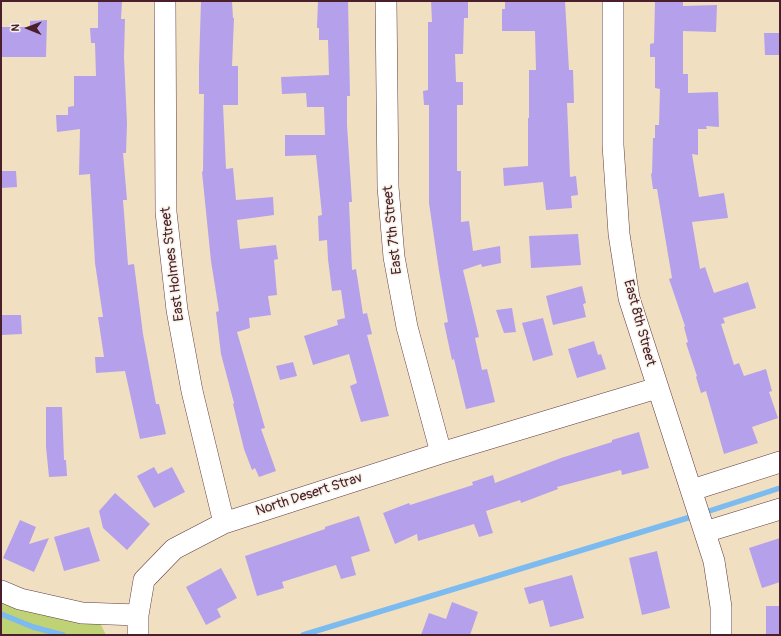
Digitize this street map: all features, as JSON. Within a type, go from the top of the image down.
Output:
[{"type":"street","name":"East Holmes Street","points":[[165,1],[167,227],[177,310],[190,383],[224,523]]},
{"type":"street","name":"East 7th Street","points":[[386,1],[388,187],[394,257],[407,327],[441,453]]},
{"type":"street","name":"East 8th Street","points":[[613,1],[613,145],[619,234],[629,298],[714,561],[721,607],[721,635]]},
{"type":"street","name":"North Desert Strav","points":[[1,591],[20,599],[138,625],[144,580],[174,549],[224,523],[441,453],[658,388]]},
{"type":"street","points":[[692,490],[780,462]]},
{"type":"street","points":[[705,532],[780,509]]},
{"type":"green space","points":[[1,598],[100,623],[106,635],[1,635]]},
{"type":"building","points":[[98,1],[122,1],[121,19],[125,19],[124,57],[127,123],[126,153],[123,153],[127,200],[123,200],[128,265],[134,264],[143,334],[156,404],[159,404],[166,434],[140,439],[125,371],[96,373],[95,357],[104,357],[98,317],[103,317],[95,263],[90,174],[79,175],[80,129],[57,132],[56,115],[68,115],[68,107],[74,106],[74,76],[96,76],[95,43],[91,43],[90,28],[98,28]]},
{"type":"building","points":[[201,1],[232,1],[234,18],[232,66],[238,66],[238,105],[223,105],[226,169],[233,168],[236,200],[273,197],[274,215],[237,220],[240,249],[276,245],[278,259],[274,260],[277,295],[268,296],[271,315],[249,318],[250,328],[237,332],[265,428],[261,429],[276,471],[259,477],[255,468],[252,470],[244,449],[221,354],[216,312],[219,311],[211,261],[202,172],[204,94],[199,94]]},
{"type":"building","points":[[318,1],[348,1],[350,96],[347,96],[347,125],[352,202],[349,202],[352,270],[356,269],[363,314],[367,313],[372,334],[367,335],[389,416],[361,422],[350,386],[357,383],[349,354],[313,365],[304,336],[338,325],[337,320],[345,318],[341,290],[332,291],[327,240],[319,241],[318,216],[322,215],[316,155],[285,156],[285,135],[325,135],[324,107],[307,107],[306,93],[282,94],[281,77],[329,75],[328,40],[319,40],[319,28],[317,28]]},
{"type":"building","points":[[431,1],[468,1],[468,18],[464,18],[463,54],[455,54],[456,82],[463,82],[463,105],[457,105],[457,171],[461,171],[461,222],[469,221],[473,251],[500,246],[501,263],[482,267],[481,264],[463,270],[479,337],[475,338],[482,370],[487,369],[495,402],[466,409],[454,359],[452,360],[444,323],[448,322],[429,203],[429,105],[424,105],[423,91],[428,90],[428,22],[432,22]]},
{"type":"building","points":[[505,1],[565,1],[569,70],[573,70],[574,103],[567,103],[570,177],[576,176],[578,195],[571,196],[572,208],[546,210],[543,182],[504,186],[503,168],[528,166],[529,70],[536,70],[535,31],[502,31],[502,9],[505,9]]},
{"type":"building","points":[[655,1],[683,1],[683,6],[717,5],[716,32],[683,31],[683,74],[688,74],[688,93],[718,92],[719,127],[706,126],[707,129],[698,129],[698,155],[692,154],[699,197],[724,193],[728,218],[692,222],[700,269],[705,267],[714,293],[748,282],[756,308],[723,318],[725,323],[721,324],[734,365],[739,363],[744,376],[766,369],[772,391],[769,392],[778,418],[752,427],[758,443],[724,454],[706,391],[701,393],[686,343],[688,342],[685,326],[669,279],[672,278],[657,189],[653,189],[651,174],[653,138],[655,138],[655,125],[659,125],[660,89],[655,88],[655,57],[650,57],[650,44],[654,43]]},
{"type":"building","points":[[47,20],[46,57],[1,57],[1,27],[30,27],[30,21]]},
{"type":"building","points":[[764,33],[780,33],[780,55],[765,55]]},
{"type":"building","points":[[1,171],[16,171],[17,187],[1,188]]},
{"type":"building","points":[[578,234],[581,265],[531,268],[529,236]]},
{"type":"building","points":[[582,286],[586,303],[583,304],[586,317],[553,325],[546,296]]},
{"type":"building","points":[[512,308],[516,332],[504,333],[496,310]]},
{"type":"building","points":[[1,315],[21,315],[22,334],[1,335]]},
{"type":"building","points":[[543,318],[553,355],[533,361],[522,323]]},
{"type":"building","points":[[594,341],[598,355],[601,354],[606,369],[577,378],[568,349]]},
{"type":"building","points":[[293,362],[297,376],[280,380],[276,366]]},
{"type":"building","points":[[46,407],[62,407],[64,460],[66,460],[67,476],[49,477],[46,447]]},
{"type":"building","points":[[639,432],[649,468],[622,475],[621,470],[557,487],[558,489],[521,503],[520,500],[486,511],[493,533],[479,537],[474,524],[418,541],[417,534],[395,544],[383,513],[409,503],[410,505],[473,485],[472,482],[493,475],[495,483],[561,458]]},
{"type":"building","points":[[154,467],[158,474],[172,467],[185,492],[154,508],[137,476]]},
{"type":"building","points":[[115,493],[150,524],[127,550],[103,528],[99,511]]},
{"type":"building","points":[[359,516],[370,551],[351,557],[356,575],[341,579],[336,565],[282,582],[284,588],[257,596],[245,556]]},
{"type":"building","points":[[20,520],[36,527],[29,544],[49,538],[34,572],[3,558]]},
{"type":"building","points":[[89,527],[100,561],[64,571],[54,537]]},
{"type":"building","points":[[780,538],[780,582],[762,588],[749,548]]},
{"type":"building","points":[[657,551],[670,608],[642,615],[629,558]]},
{"type":"building","points":[[221,568],[237,598],[217,609],[221,617],[206,625],[186,587]]},
{"type":"building","points":[[572,575],[584,618],[550,627],[543,600],[529,604],[524,588]]},
{"type":"building","points":[[452,602],[478,612],[470,635],[421,635],[429,613],[446,619]]},
{"type":"building","points":[[766,606],[780,606],[780,635],[766,635]]},
{"type":"waterway","points":[[703,513],[780,488]]},
{"type":"waterway","points":[[303,635],[694,516]]},
{"type":"waterway","points":[[1,614],[33,627],[63,635]]}]
